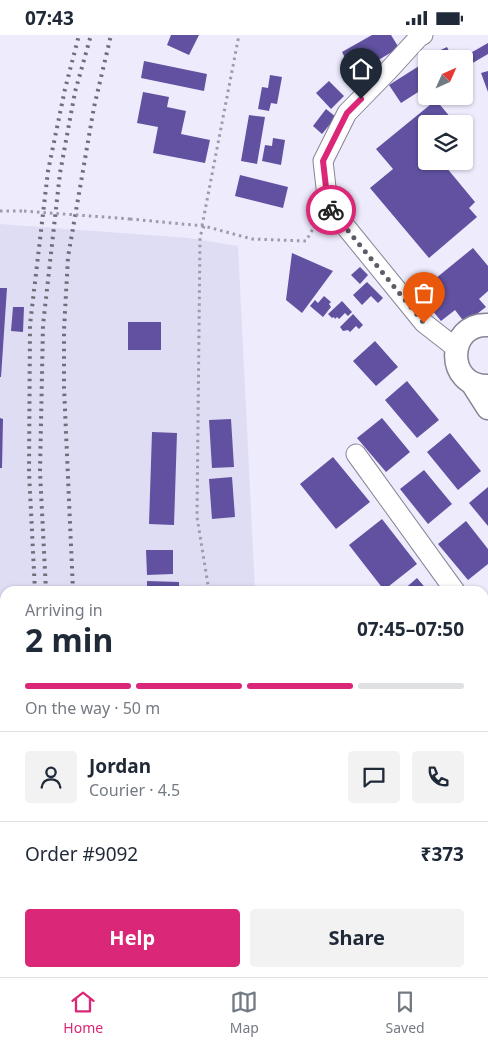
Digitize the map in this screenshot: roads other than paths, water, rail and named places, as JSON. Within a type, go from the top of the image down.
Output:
[{"type":"street","points":[[421,35],[347,113],[323,161],[328,205],[424,323],[456,348]]},
{"type":"street","points":[[487,324],[467,331],[460,339],[456,348],[455,358],[463,377],[480,385],[488,408]]},
{"type":"street","points":[[356,454],[451,586]]},
{"type":"railway","points":[[35,586],[29,472],[30,325],[48,171],[65,89],[79,35]]},
{"type":"railway","points":[[46,586],[40,472],[43,325],[60,173],[75,92],[91,35]]},
{"type":"railway","points":[[73,586],[64,387],[64,330],[68,257],[94,107],[111,35]]}]
